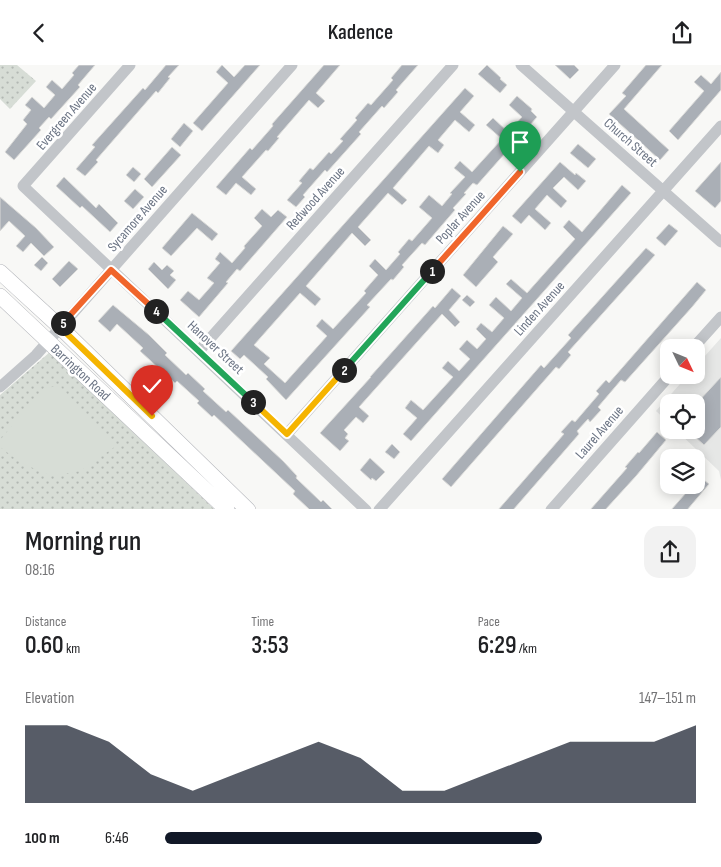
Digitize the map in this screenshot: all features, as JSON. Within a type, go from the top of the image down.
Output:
[{"type":"main road","name":"Barrington Road","points":[[0,272],[60,327],[248,509]]},
{"type":"main road","name":"Barrington Road","points":[[0,296],[227,509]]},
{"type":"street","name":"Evergreen Avenue","points":[[23,186],[130,65]]},
{"type":"street","name":"Sycamore Avenue","points":[[0,387],[36,355],[47,340],[292,65]]},
{"type":"street","name":"Redwood Avenue","points":[[199,351],[453,65]]},
{"type":"street","name":"Church Street","points":[[521,65],[721,242]]},
{"type":"street","name":"Poplar Avenue","points":[[287,434],[615,65]]},
{"type":"street","name":"Linden Avenue","points":[[379,509],[721,127]]},
{"type":"street","name":"Hanover Street","points":[[23,186],[366,509]]},
{"type":"street","points":[[701,339],[721,317]]},
{"type":"street","name":"Laurel Avenue","points":[[551,509],[662,384]]},
{"type":"shaded area","points":[[0,65],[17,65],[36,81],[10,109],[0,99]]},
{"type":"shaded area","points":[[721,338],[721,480],[719,471],[705,458],[705,449],[696,449],[685,439],[705,439],[705,394],[671,394],[680,384],[705,384],[705,356]]},
{"type":"shaded area","points":[[50,352],[214,509],[0,509],[0,395]]},
{"type":"shaded area","points":[[60,386],[116,446],[80,471],[52,476],[21,463],[0,447],[0,440],[44,388]]},
{"type":"shaded area","points":[[660,406],[660,415],[656,411]]},
{"type":"building","points":[[79,65],[95,65],[78,85],[80,87],[51,119],[49,117],[39,128],[41,130],[14,160],[5,152],[27,124],[23,120],[31,110],[25,105],[32,97],[44,108],[55,95],[46,87],[52,80],[62,89],[74,75],[72,73]]},
{"type":"building","points":[[166,65],[179,65],[168,77],[170,78],[158,93],[156,91],[96,160],[98,162],[85,176],[76,169],[95,147],[92,145],[143,88],[145,90]]},
{"type":"building","points":[[222,65],[234,77],[245,65],[260,65],[202,131],[193,123],[228,83],[216,72]]},
{"type":"building","points":[[324,65],[340,65],[316,93],[325,101],[318,108],[309,100],[277,137],[279,138],[268,151],[266,150],[242,177],[256,189],[251,195],[236,183],[226,195],[216,187],[250,148],[252,150],[273,126],[272,124]]},
{"type":"building","points":[[402,65],[418,65],[396,90],[398,92],[384,108],[382,106],[359,132],[361,134],[327,172],[325,170],[303,195],[305,197],[296,207],[287,200],[302,183],[299,181],[310,168],[313,170],[329,152],[331,154],[343,141],[340,139],[357,120],[355,118],[368,103],[371,105],[393,80],[391,78]]},
{"type":"building","points":[[487,65],[507,85],[500,93],[478,74]]},
{"type":"building","points":[[555,65],[574,65],[579,70],[570,79]]},
{"type":"building","points":[[646,65],[662,65],[624,109],[669,150],[660,160],[609,114],[626,96],[622,93]]},
{"type":"building","points":[[721,72],[721,90],[678,140],[669,131],[704,91],[694,82],[701,75],[711,84]]},
{"type":"building","points":[[465,88],[474,96],[460,112],[475,125],[469,132],[455,120],[438,140],[444,145],[438,153],[429,146],[393,188],[407,200],[402,205],[388,193],[358,227],[371,240],[365,246],[352,233],[306,286],[321,299],[315,306],[300,293],[254,345],[270,358],[264,364],[285,383],[327,336],[316,326],[322,319],[333,329],[366,293],[364,291],[378,275],[369,266],[375,259],[386,270],[400,254],[398,252],[409,239],[412,241],[432,218],[419,207],[429,195],[442,206],[452,194],[450,193],[465,177],[454,168],[460,161],[472,172],[502,139],[486,125],[493,118],[508,132],[522,117],[509,105],[517,96],[532,109],[531,111],[537,117],[477,185],[473,183],[464,193],[466,194],[453,208],[455,210],[425,245],[422,243],[402,265],[404,267],[393,280],[391,279],[367,305],[370,307],[286,400],[266,379],[268,377],[244,355],[240,359],[231,351]]},
{"type":"building","points":[[184,123],[193,131],[180,147],[171,139]]},
{"type":"building","points":[[578,144],[596,159],[588,168],[570,153]]},
{"type":"building","points":[[172,147],[181,155],[152,187],[144,179]]},
{"type":"building","points":[[560,162],[575,175],[576,173],[586,181],[578,190],[564,177],[553,188],[567,201],[561,208],[547,195],[535,209],[551,223],[545,230],[529,215],[521,224],[512,216]]},
{"type":"building","points":[[721,162],[721,201],[715,208],[695,191]]},
{"type":"building","points":[[133,167],[141,174],[134,182],[126,175]]},
{"type":"building","points":[[64,177],[96,208],[99,204],[118,223],[110,232],[82,206],[80,208],[56,186]]},
{"type":"building","points":[[622,185],[631,193],[411,441],[403,434],[417,418],[405,408],[411,400],[423,410],[453,377],[442,368],[448,361],[459,371],[470,359],[459,349],[467,340],[477,349],[486,339],[476,329],[481,323],[492,332],[504,318],[489,305],[496,297],[511,311],[522,298],[506,284],[511,279],[527,293],[575,239],[563,227],[569,220],[582,232]]},
{"type":"building","points":[[135,189],[144,197],[133,209],[124,201]]},
{"type":"building","points":[[0,197],[36,228],[54,247],[44,256],[31,243],[23,252],[16,246],[25,236],[9,221],[0,231]]},
{"type":"building","points":[[262,209],[271,217],[278,210],[287,217],[240,271],[237,269],[226,282],[228,283],[199,317],[180,300],[188,291],[199,300],[214,283],[207,278],[220,263],[215,259],[220,252],[232,263],[262,226],[254,218]]},
{"type":"building","points":[[192,213],[218,234],[212,241],[197,228],[171,256],[162,248]]},
{"type":"building","points":[[669,224],[678,231],[665,246],[656,238]]},
{"type":"building","points":[[503,226],[513,234],[493,257],[498,262],[476,287],[463,275]]},
{"type":"building","points":[[646,248],[655,255],[568,352],[571,355],[559,369],[556,367],[451,487],[442,479],[541,365],[544,368],[571,338],[568,335]]},
{"type":"building","points":[[42,257],[48,263],[41,271],[34,265]]},
{"type":"building","points":[[69,261],[78,269],[60,287],[52,279]]},
{"type":"building","points":[[154,262],[162,270],[167,265],[174,271],[170,275],[176,280],[168,289],[148,269]]},
{"type":"building","points":[[697,282],[706,290],[663,339],[660,339],[660,343],[625,382],[621,380],[598,407],[601,410],[590,422],[588,419],[577,431],[579,434],[514,509],[499,509],[564,434],[561,432],[572,420],[575,422],[599,394],[596,391],[606,380],[609,383]]},
{"type":"building","points":[[452,288],[461,296],[449,310],[460,322],[455,327],[442,314],[359,407],[369,416],[363,423],[356,417],[344,430],[348,434],[345,438],[349,441],[340,451],[320,433],[433,306],[435,308]]},
{"type":"building","points":[[467,295],[475,302],[470,307],[462,300]]},
{"type":"building","points":[[113,305],[149,335],[167,353],[165,355],[186,375],[188,373],[205,389],[203,391],[226,412],[228,410],[283,461],[297,476],[296,478],[321,502],[323,500],[332,509],[309,509],[293,494],[295,491],[214,415],[212,417],[197,403],[199,401],[177,381],[175,383],[140,351],[143,348],[117,324],[110,332],[98,321]]},
{"type":"building","points":[[721,377],[721,427],[704,445],[697,439],[705,439],[705,394]]},
{"type":"building","points":[[657,432],[660,435],[660,439],[666,440],[606,509],[591,509],[627,468],[625,467]]},
{"type":"building","points":[[392,444],[400,452],[394,459],[385,452]]},
{"type":"building","points":[[370,458],[385,472],[376,481],[372,478],[371,480],[360,470]]},
{"type":"building","points":[[705,481],[709,484],[705,489]]},
{"type":"building","points":[[685,494],[701,494],[688,509],[672,509]]},
{"type":"route","points":[[152,416],[60,327],[111,270],[287,434],[520,172]]}]
